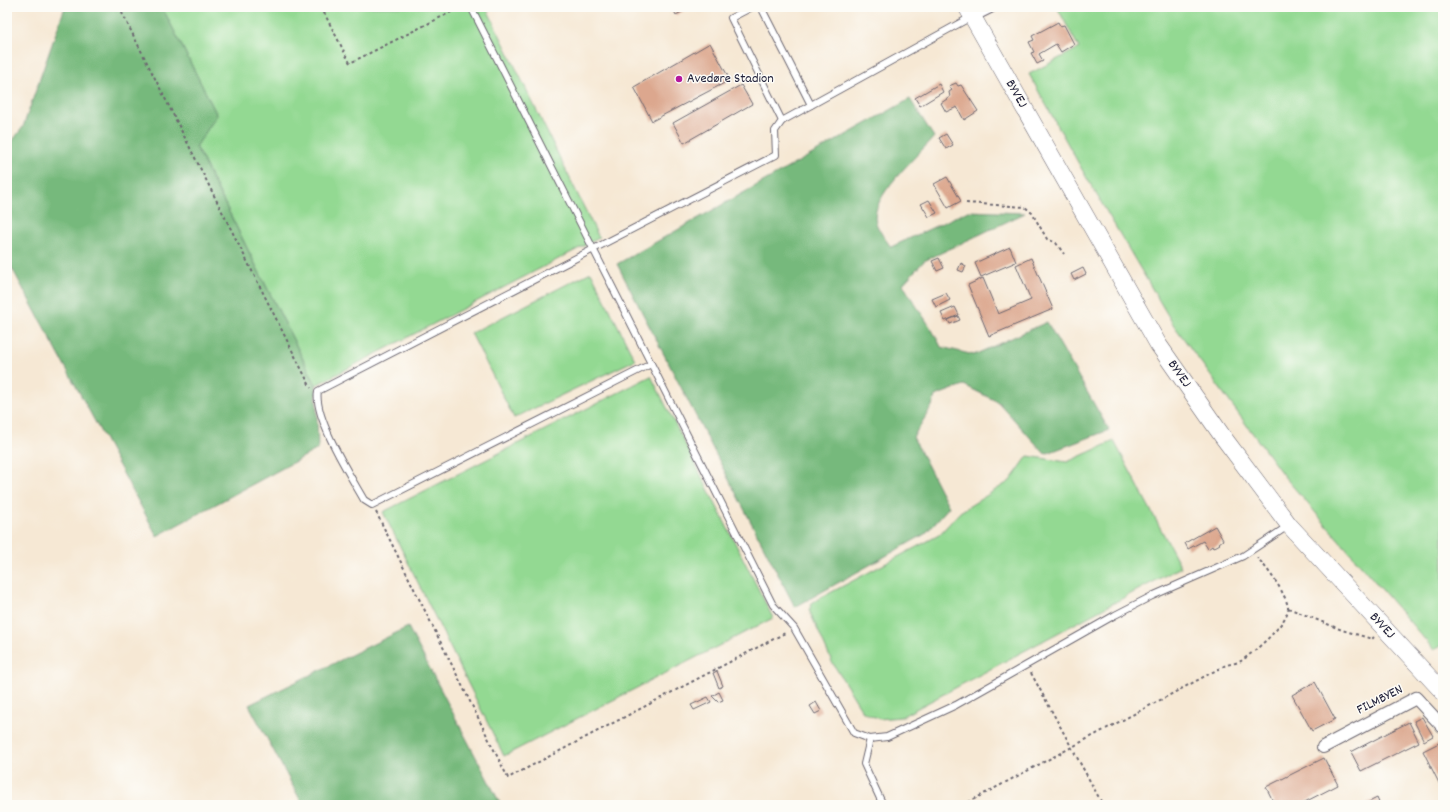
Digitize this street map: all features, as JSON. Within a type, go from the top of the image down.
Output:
[{"type":"street","points":[[970,12],[990,7]]},
{"type":"street","name":"BYVEJ","points":[[970,12],[1158,344],[1223,436],[1289,525],[1443,692]]},
{"type":"street","name":"FILMBYEN","points":[[1323,747],[1416,698],[1443,727]]},
{"type":"lane","points":[[471,7],[773,605],[794,628],[854,733],[870,739],[887,737],[956,705],[1134,606],[1250,552],[1289,525]]},
{"type":"lane","points":[[752,7],[731,18],[782,121]]},
{"type":"lane","points":[[761,7],[811,105]]},
{"type":"lane","points":[[651,364],[372,505],[364,500],[333,445],[316,400],[318,391],[776,155],[775,131],[782,121],[970,12]]},
{"type":"lane","points":[[870,739],[864,764],[883,805]]},
{"type":"path","points":[[119,7],[316,400]]},
{"type":"path","points":[[321,7],[350,63],[461,7]]},
{"type":"path","points":[[966,203],[1025,207],[1032,213],[1047,240],[1056,243],[1064,254]]},
{"type":"path","points":[[372,505],[508,778],[794,628]]},
{"type":"path","points":[[963,805],[1226,665],[1240,661],[1274,633],[1284,620],[1288,608],[1272,577],[1260,560],[1250,552]]},
{"type":"path","points":[[1288,608],[1342,630],[1372,639],[1385,629]]},
{"type":"path","points":[[1026,665],[1103,805]]},
{"type":"green space","points":[[65,7],[162,7],[217,115],[196,147],[316,385],[318,449],[157,536],[7,259],[7,148],[23,127]]},
{"type":"green space","points":[[162,7],[486,7],[599,238],[316,385],[196,146],[217,115]]},
{"type":"green space","points":[[1057,7],[1443,7],[1443,644],[1434,650],[1283,475],[1173,324],[1085,175],[1029,74],[1079,48]]},
{"type":"green space","points":[[910,99],[934,137],[896,178],[879,202],[876,213],[876,223],[891,247],[968,211],[1025,213],[924,261],[903,284],[907,292],[933,331],[941,347],[974,355],[1047,322],[1109,430],[1045,454],[998,402],[964,385],[935,396],[932,406],[913,437],[949,507],[925,534],[795,607],[617,264]]},
{"type":"green space","points":[[591,272],[635,360],[514,418],[471,333]]},
{"type":"green space","points":[[651,376],[773,618],[504,756],[383,512]]},
{"type":"green space","points":[[1114,441],[1181,567],[901,717],[879,719],[863,712],[832,662],[809,610],[813,602],[939,535],[960,512],[1010,481],[1028,456],[1067,462]]},
{"type":"green space","points":[[408,627],[501,805],[303,805],[249,705]]},
{"type":"building","points":[[672,7],[691,7],[676,15]]},
{"type":"building","points":[[1058,22],[1060,26],[1064,25],[1074,44],[1061,52],[1056,44],[1039,54],[1043,61],[1037,64],[1031,53],[1034,52],[1029,42],[1034,40],[1032,36]]},
{"type":"building","points":[[710,43],[730,80],[652,121],[634,87]]},
{"type":"building","points":[[956,83],[958,86],[961,85],[978,111],[964,120],[957,107],[946,112],[941,103],[950,97],[949,92],[952,90],[949,86]]},
{"type":"building","points":[[939,84],[943,92],[920,106],[915,98]]},
{"type":"building","points":[[741,85],[752,104],[684,143],[673,123]]},
{"type":"building","points":[[946,134],[953,145],[946,149],[939,138]]},
{"type":"building","points":[[947,177],[961,201],[948,208],[934,184]]},
{"type":"building","points":[[929,200],[937,213],[929,217],[921,204]]},
{"type":"building","points":[[1010,247],[1016,262],[981,277],[975,263]]},
{"type":"building","points":[[939,258],[944,268],[937,271],[932,261]]},
{"type":"building","points":[[1031,258],[1053,309],[989,336],[968,285],[983,278],[998,314],[1031,300],[1016,265]]},
{"type":"building","points":[[961,263],[966,266],[963,272],[958,270]]},
{"type":"building","points":[[1083,268],[1086,274],[1074,280],[1071,274]]},
{"type":"building","points":[[946,293],[950,300],[936,307],[932,299]]},
{"type":"building","points":[[955,307],[959,315],[945,321],[941,313]]},
{"type":"building","points":[[958,316],[960,320],[950,324],[948,320]]},
{"type":"building","points":[[1215,526],[1223,540],[1219,543],[1220,544],[1213,548],[1212,546],[1208,549],[1203,541],[1188,549],[1185,543]]},
{"type":"building","points":[[717,671],[723,686],[719,688],[713,673]]},
{"type":"building","points":[[1315,682],[1335,719],[1312,731],[1292,695]]},
{"type":"building","points":[[719,692],[723,700],[718,702],[712,696]]},
{"type":"building","points":[[708,697],[711,702],[694,710],[691,705]]},
{"type":"building","points":[[816,702],[821,711],[815,714],[810,706]]},
{"type":"building","points":[[1422,717],[1433,736],[1424,741],[1414,721]]},
{"type":"building","points":[[1409,722],[1419,742],[1361,771],[1351,752]]},
{"type":"building","points":[[1443,741],[1443,791],[1423,751]]},
{"type":"building","points":[[1324,758],[1338,785],[1299,805],[1275,805],[1266,787]]},
{"type":"building","points":[[1377,798],[1380,805],[1363,805]]},
{"type":"place","name":"Avedøre Stadion","points":[[679,79]]}]
